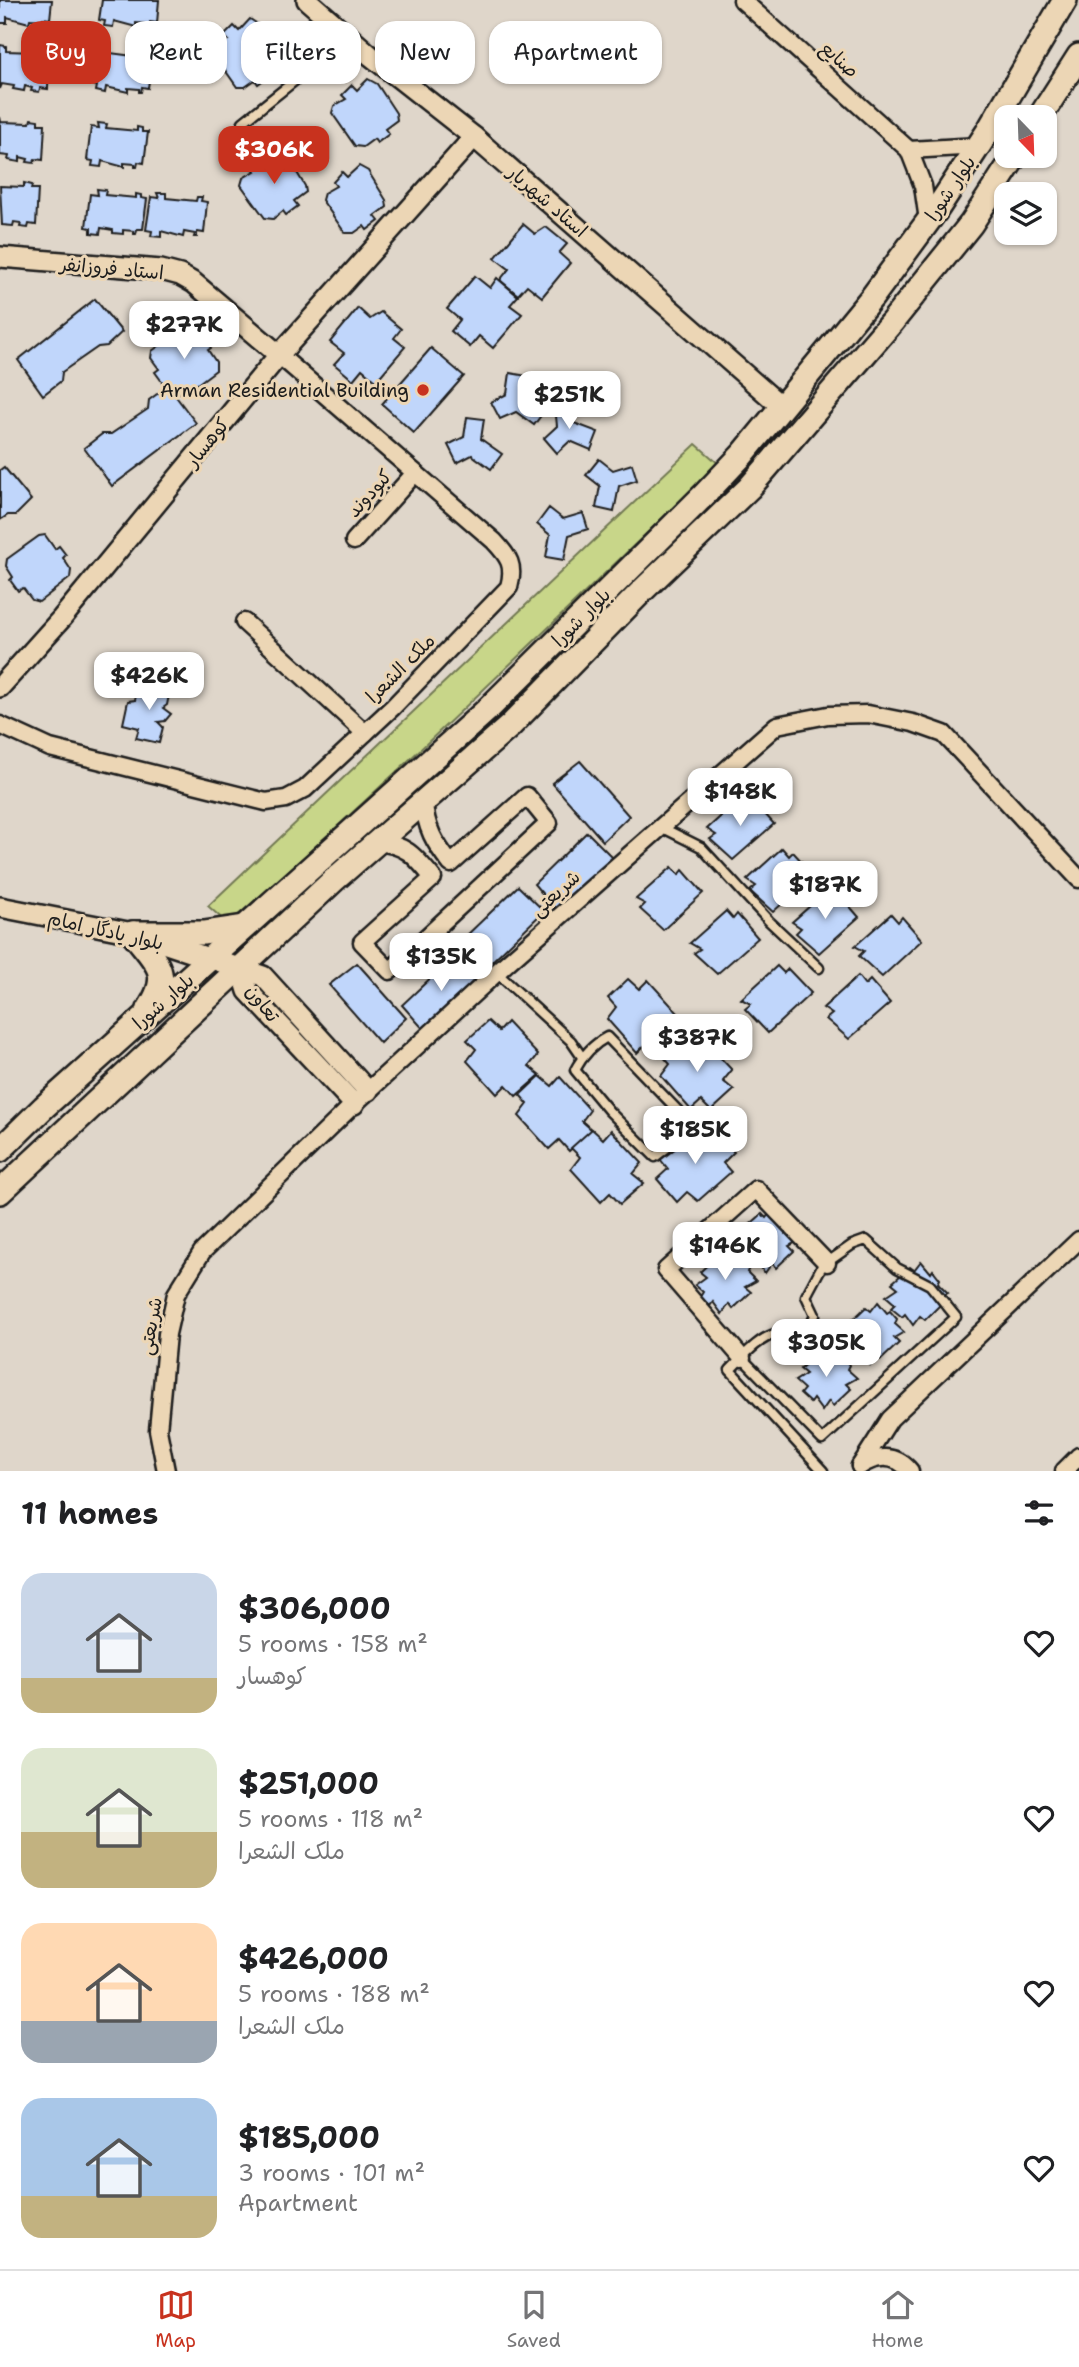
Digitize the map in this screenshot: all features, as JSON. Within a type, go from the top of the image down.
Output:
[{"type":"main road","name":"بلوار شورا","points":[[0,1150],[487,710],[705,494],[783,408],[873,296],[979,146],[1065,0]]},
{"type":"main road","points":[[1048,105],[1079,56]]},
{"type":"main road","name":"بلوار شورا","points":[[0,1192],[377,842],[510,726],[643,590],[749,488],[892,322],[971,224],[1007,168]]},
{"type":"main road","points":[[133,933],[204,933],[244,927]]},
{"type":"main road","points":[[133,933],[160,966],[158,994],[141,1020]]},
{"type":"street","name":"استاد شهریار","points":[[307,0],[331,21]]},
{"type":"street","name":"صنایع","points":[[742,0],[909,150]]},
{"type":"street","name":"استاد شهریار","points":[[361,46],[474,137],[783,408]]},
{"type":"street","name":"کوهسار","points":[[0,687],[62,618],[279,355],[474,137]]},
{"type":"street","points":[[928,220],[923,186],[909,150],[979,146]]},
{"type":"street","name":"استاد فروزانفر","points":[[0,257],[161,270],[180,275],[194,283],[279,355]]},
{"type":"street","name":"ملک الشعرا","points":[[0,725],[50,748],[266,802],[286,799],[305,789],[365,733],[509,587],[513,572],[506,554],[494,541],[279,355]]},
{"type":"street","name":"کبودوند","points":[[354,541],[415,473]]},
{"type":"street","points":[[244,622],[365,733]]},
{"type":"street","name":"شریعتی","points":[[166,1471],[158,1430],[167,1334],[176,1294],[202,1252],[361,1097],[777,725],[828,715],[868,715],[913,723],[944,734],[1079,879]]},
{"type":"street","points":[[527,796],[549,823],[390,971],[362,942],[433,878],[527,796]]},
{"type":"street","points":[[424,801],[425,815],[435,845],[451,864]]},
{"type":"street","points":[[377,842],[395,844],[412,853],[433,878]]},
{"type":"street","name":"بلوار یادگار امام","points":[[0,907],[133,933],[241,968]]},
{"type":"street","name":"تعاون","points":[[241,968],[248,990],[361,1097]]},
{"type":"street","points":[[742,1358],[666,1270],[756,1189],[827,1263]]},
{"type":"street","points":[[858,1468],[890,1419],[1079,1240]]},
{"type":"street","points":[[1064,1471],[1079,1456]]},
{"type":"street","points":[[858,1468],[883,1457],[895,1459],[910,1471]]},
{"type":"lane","points":[[264,157],[243,122],[291,84]]},
{"type":"lane","points":[[661,827],[701,847],[769,921],[819,968]]},
{"type":"lane","points":[[497,973],[571,1041],[582,1056]]},
{"type":"lane","points":[[607,1037],[690,1123],[672,1144],[655,1157],[609,1111],[575,1070],[582,1056],[594,1044],[607,1037]]},
{"type":"lane","points":[[742,1358],[822,1440],[956,1317],[930,1285],[897,1268],[866,1240],[852,1245],[822,1266],[806,1296],[815,1315],[808,1332],[798,1343],[777,1333],[763,1337],[742,1358],[730,1370],[823,1471]]},
{"type":"green space","points":[[696,444],[719,464],[476,697],[228,924],[208,906]]},
{"type":"building","points":[[0,0],[52,0],[50,19],[22,21],[7,17],[7,23],[0,23]]},
{"type":"building","points":[[102,0],[159,0],[157,21],[125,21],[125,24],[114,21],[113,27],[111,21],[99,20]]},
{"type":"building","points":[[234,26],[239,31],[241,29],[241,84],[249,84],[245,87],[237,87],[227,73],[227,33]]},
{"type":"building","points":[[0,45],[6,46],[6,51],[21,52],[21,84],[48,84],[48,89],[40,88],[39,92],[31,91],[32,88],[25,86],[24,91],[2,84],[0,89]]},
{"type":"building","points":[[111,53],[125,55],[125,84],[149,84],[148,88],[142,87],[141,92],[139,89],[128,88],[128,92],[106,87],[105,93],[96,91],[97,86],[91,85],[111,84]]},
{"type":"building","points":[[368,79],[377,84],[396,113],[397,120],[385,129],[389,134],[377,143],[374,139],[363,147],[355,146],[332,113],[334,106],[346,99],[342,95],[352,85],[357,90]]},
{"type":"building","points":[[0,117],[1,122],[30,123],[31,119],[38,120],[38,124],[45,124],[43,160],[35,159],[34,163],[20,157],[20,162],[0,155]]},
{"type":"building","points":[[98,123],[107,124],[106,128],[137,131],[137,127],[142,128],[142,132],[148,132],[144,163],[138,162],[135,167],[135,164],[124,163],[124,167],[102,161],[101,167],[92,166],[93,161],[87,160],[91,127],[99,128]]},
{"type":"building","points":[[278,151],[287,156],[306,192],[294,201],[298,206],[286,215],[283,211],[273,219],[265,218],[241,185],[243,178],[255,171],[252,167],[262,158],[267,162]]},
{"type":"building","points":[[359,166],[368,171],[386,200],[387,207],[375,216],[379,221],[367,230],[364,226],[354,233],[345,233],[322,200],[324,193],[336,186],[333,182],[342,172],[347,177]]},
{"type":"building","points":[[24,183],[32,185],[31,189],[38,189],[36,225],[20,227],[21,223],[14,222],[13,226],[2,225],[0,186],[24,187]]},
{"type":"building","points":[[97,189],[106,190],[105,195],[136,198],[136,194],[147,199],[143,229],[137,229],[136,234],[134,231],[123,230],[123,234],[113,233],[113,230],[101,228],[100,234],[91,233],[91,228],[86,227],[90,194],[98,195]]},
{"type":"building","points":[[157,193],[166,193],[166,198],[196,201],[197,197],[202,197],[201,201],[207,202],[204,233],[197,232],[197,237],[194,237],[195,234],[184,232],[183,237],[161,231],[161,237],[151,236],[152,231],[146,230],[151,197],[159,198]]},
{"type":"building","points":[[523,224],[535,234],[546,227],[567,244],[559,253],[570,263],[542,297],[527,285],[518,295],[500,280],[509,269],[495,258]]},
{"type":"building","points":[[475,276],[490,288],[497,278],[518,296],[510,305],[522,314],[493,348],[479,336],[470,347],[451,331],[460,320],[447,309]]},
{"type":"building","points":[[95,299],[122,332],[107,346],[98,347],[62,372],[61,381],[43,395],[18,360]]},
{"type":"building","points":[[358,308],[370,319],[381,312],[401,329],[394,338],[405,347],[376,381],[362,369],[353,380],[334,364],[344,353],[330,342]]},
{"type":"building","points":[[184,328],[190,328],[200,341],[205,338],[211,348],[208,350],[216,362],[216,370],[184,394],[177,392],[168,380],[163,383],[155,372],[159,369],[151,358],[152,351]]},
{"type":"building","name":"Arman Residential Building","points":[[431,348],[464,376],[414,433],[382,404]]},
{"type":"building","points":[[510,373],[527,376],[524,395],[545,410],[534,425],[516,412],[500,419],[491,402],[507,394]]},
{"type":"building","points":[[168,386],[196,423],[112,486],[84,448],[102,434],[111,434],[148,409],[149,400]]},
{"type":"building","points":[[572,404],[574,423],[598,432],[591,450],[570,441],[557,453],[544,438],[557,426],[555,406]]},
{"type":"building","points":[[467,417],[484,419],[481,439],[502,454],[491,469],[472,455],[457,463],[448,445],[464,437]]},
{"type":"building","points":[[599,459],[613,470],[632,464],[637,480],[619,486],[614,512],[596,508],[600,486],[586,475]]},
{"type":"building","points":[[4,467],[31,500],[16,515],[8,515],[0,520],[0,470]]},
{"type":"building","points":[[549,508],[563,519],[583,513],[588,529],[569,535],[564,560],[546,557],[550,535],[537,524]]},
{"type":"building","points":[[45,535],[55,549],[59,546],[66,555],[63,558],[71,570],[70,578],[39,602],[32,600],[23,588],[18,591],[10,580],[13,577],[6,566],[7,559],[39,536]]},
{"type":"building","points":[[149,681],[171,685],[167,705],[163,708],[171,714],[165,721],[158,722],[163,727],[159,743],[136,738],[139,728],[123,724],[128,701],[135,700],[136,695],[145,697]]},
{"type":"building","points":[[580,761],[629,816],[603,841],[552,783]]},
{"type":"building","points":[[742,797],[749,805],[753,801],[774,824],[733,860],[710,839],[716,835],[707,829]]},
{"type":"building","points":[[587,832],[613,858],[557,911],[534,884]]},
{"type":"building","points":[[782,848],[789,856],[793,852],[814,875],[773,912],[750,891],[756,886],[747,880]]},
{"type":"building","points":[[672,867],[679,875],[683,870],[703,893],[663,930],[640,909],[645,904],[636,899]]},
{"type":"building","points":[[518,886],[544,911],[488,965],[465,937]]},
{"type":"building","points":[[828,890],[835,898],[839,894],[859,917],[819,953],[796,933],[801,928],[792,922]]},
{"type":"building","points":[[726,911],[733,919],[737,914],[758,938],[717,974],[694,953],[700,949],[690,943]]},
{"type":"building","points":[[891,914],[898,922],[902,917],[922,940],[882,977],[859,956],[864,951],[855,946]]},
{"type":"building","points":[[456,954],[481,979],[426,1032],[402,1005]]},
{"type":"building","points":[[357,963],[406,1018],[380,1043],[329,985]]},
{"type":"building","points":[[777,966],[784,973],[788,969],[811,993],[768,1033],[745,1009],[751,1004],[741,999]]},
{"type":"building","points":[[858,976],[865,985],[870,980],[890,1003],[849,1039],[826,1019],[832,1014],[823,1008]]},
{"type":"building","points":[[628,979],[639,989],[648,980],[678,1013],[669,1024],[680,1033],[657,1054],[647,1043],[637,1053],[607,1019],[616,1007],[608,998]]},
{"type":"building","points":[[488,1021],[499,1031],[507,1022],[538,1055],[529,1066],[540,1075],[516,1096],[506,1085],[497,1094],[467,1061],[476,1049],[467,1040]]},
{"type":"building","points":[[682,1036],[693,1046],[702,1038],[732,1070],[723,1081],[734,1090],[711,1111],[701,1101],[691,1110],[661,1076],[670,1064],[662,1055]]},
{"type":"building","points":[[540,1076],[552,1086],[560,1077],[590,1110],[582,1121],[592,1130],[569,1151],[559,1140],[549,1149],[519,1116],[528,1104],[520,1095]]},
{"type":"building","points":[[592,1129],[603,1139],[611,1130],[642,1163],[633,1174],[644,1183],[620,1204],[610,1193],[601,1202],[571,1169],[580,1157],[571,1148]]},
{"type":"building","points":[[694,1130],[706,1139],[715,1131],[734,1152],[723,1163],[731,1172],[698,1201],[687,1192],[677,1202],[657,1179],[668,1169],[660,1159]]},
{"type":"building","points":[[773,1209],[800,1240],[789,1246],[794,1251],[776,1268],[772,1263],[765,1273],[756,1261],[753,1265],[743,1255],[747,1251],[738,1244],[749,1236],[743,1231],[762,1214],[766,1218]]},
{"type":"building","points":[[730,1250],[739,1262],[742,1259],[749,1268],[747,1272],[756,1281],[745,1287],[751,1292],[733,1309],[729,1304],[722,1314],[713,1302],[710,1306],[700,1297],[703,1292],[695,1285],[706,1277],[700,1272],[718,1255],[722,1259]]},
{"type":"building","points":[[921,1261],[931,1273],[933,1270],[940,1279],[938,1283],[948,1293],[937,1298],[942,1303],[925,1320],[920,1316],[913,1325],[905,1314],[902,1317],[891,1308],[895,1304],[886,1296],[898,1288],[892,1283],[910,1267],[914,1270]]},
{"type":"building","points":[[878,1302],[887,1313],[890,1311],[897,1319],[895,1324],[904,1332],[894,1338],[899,1343],[881,1360],[877,1355],[870,1365],[861,1354],[858,1358],[848,1348],[851,1344],[843,1336],[854,1328],[848,1324],[866,1307],[871,1311]]},
{"type":"building","points":[[830,1347],[839,1359],[842,1356],[849,1365],[847,1369],[857,1378],[846,1384],[851,1389],[833,1406],[829,1401],[822,1411],[813,1399],[810,1403],[800,1394],[804,1389],[795,1381],[806,1374],[800,1369],[819,1352],[823,1356]]},
{"type":"place","name":"Arman Residential Building","points":[[423,390]]}]
